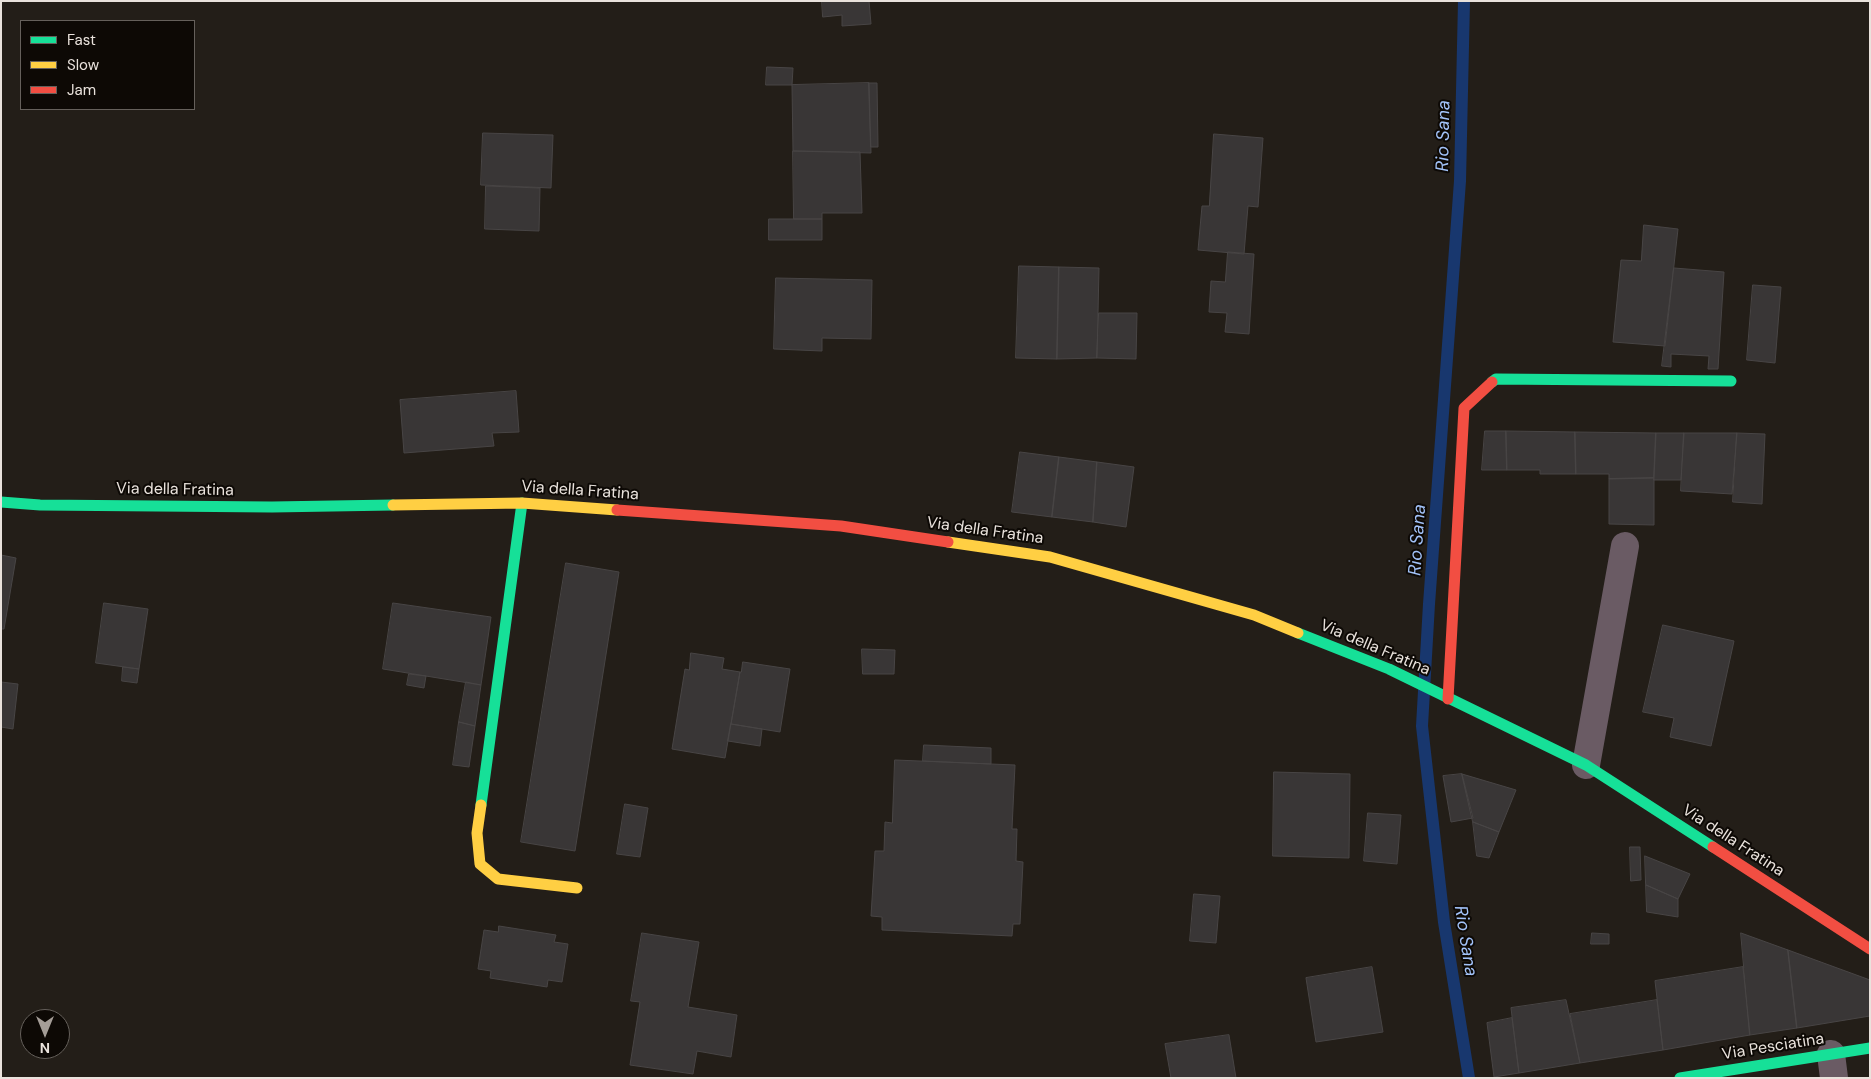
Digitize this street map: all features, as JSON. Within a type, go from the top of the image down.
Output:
[{"type":"street","points":[[1443,696],[1464,408],[1496,378],[1731,381]]},
{"type":"street","name":"Via della Fratina","points":[[1,502],[40,505],[272,507],[522,503],[841,526],[1050,557],[1254,615],[1389,669],[1586,765],[1870,949]]},
{"type":"street","points":[[522,503],[476,833],[480,864],[498,878],[576,888]]},
{"type":"street","points":[[1586,765],[1625,546]]},
{"type":"street","name":"Via Pesciatina","points":[[1680,1078],[1832,1066],[1870,1048]]},
{"type":"building","points":[[822,1],[869,1],[871,24],[842,26],[842,15],[823,17]]},
{"type":"building","points":[[767,67],[793,68],[792,85],[766,85]]},
{"type":"building","points":[[869,83],[871,153],[793,151],[792,85]]},
{"type":"building","points":[[869,83],[877,83],[878,147],[871,147]]},
{"type":"building","points":[[483,133],[553,135],[551,188],[481,185]]},
{"type":"building","points":[[1214,134],[1263,138],[1258,207],[1248,206],[1244,254],[1198,250],[1202,206],[1209,206]]},
{"type":"building","points":[[793,151],[860,152],[862,213],[822,213],[822,219],[794,219]]},
{"type":"building","points":[[486,186],[540,188],[539,231],[485,229]]},
{"type":"building","points":[[769,219],[822,219],[822,240],[769,240]]},
{"type":"building","points":[[1644,225],[1678,229],[1665,346],[1613,342],[1621,260],[1641,261]]},
{"type":"building","points":[[1228,252],[1254,254],[1249,334],[1225,332],[1227,313],[1209,312],[1211,281],[1225,282]]},
{"type":"building","points":[[1019,266],[1059,267],[1057,359],[1016,358]]},
{"type":"building","points":[[1059,267],[1099,268],[1097,358],[1057,359]]},
{"type":"building","points":[[1674,268],[1724,272],[1718,369],[1708,369],[1709,356],[1671,354],[1671,367],[1662,366]]},
{"type":"building","points":[[776,278],[872,280],[871,339],[822,338],[822,351],[774,349]]},
{"type":"building","points":[[1753,285],[1781,287],[1775,363],[1747,360]]},
{"type":"building","points":[[1099,313],[1137,313],[1136,359],[1097,358]]},
{"type":"building","points":[[516,391],[519,432],[492,433],[494,446],[404,453],[400,400]]},
{"type":"building","points":[[1485,431],[1506,431],[1507,470],[1482,470]]},
{"type":"building","points":[[1506,431],[1575,432],[1576,474],[1540,474],[1540,470],[1507,470]]},
{"type":"building","points":[[1575,432],[1656,433],[1654,478],[1609,479],[1609,474],[1576,474]]},
{"type":"building","points":[[1656,433],[1684,433],[1681,480],[1654,480]]},
{"type":"building","points":[[1684,433],[1737,433],[1732,494],[1681,491]]},
{"type":"building","points":[[1737,433],[1765,434],[1762,504],[1733,502]]},
{"type":"building","points":[[1020,452],[1059,457],[1052,517],[1012,512]]},
{"type":"building","points":[[1059,457],[1097,462],[1093,522],[1052,517]]},
{"type":"building","points":[[1097,462],[1134,467],[1126,527],[1093,522]]},
{"type":"building","points":[[1654,478],[1654,525],[1609,524],[1609,479]]},
{"type":"building","points":[[1,555],[16,558],[4,629],[1,629]]},
{"type":"building","points":[[566,563],[619,572],[575,851],[521,842]]},
{"type":"building","points":[[104,603],[148,609],[139,669],[96,663]]},
{"type":"building","points":[[393,603],[491,617],[481,685],[383,669]]},
{"type":"building","points":[[1663,625],[1734,641],[1711,746],[1670,737],[1674,718],[1643,712]]},
{"type":"building","points":[[862,649],[895,650],[894,674],[863,674]]},
{"type":"building","points":[[691,653],[724,658],[722,669],[740,672],[725,758],[672,749],[685,669],[689,670]]},
{"type":"building","points":[[743,662],[790,669],[780,732],[731,724]]},
{"type":"building","points":[[123,667],[139,669],[137,683],[122,681]]},
{"type":"building","points":[[409,674],[426,676],[424,688],[407,685]]},
{"type":"building","points":[[1,682],[18,684],[13,729],[1,727]]},
{"type":"building","points":[[466,682],[481,685],[475,726],[459,722]]},
{"type":"building","points":[[459,722],[475,726],[469,767],[453,765]]},
{"type":"building","points":[[731,724],[762,729],[760,746],[728,741]]},
{"type":"building","points":[[924,745],[991,748],[991,764],[923,761]]},
{"type":"building","points":[[895,760],[1015,765],[1012,829],[1017,829],[1016,861],[1023,862],[1020,924],[1013,924],[1012,936],[882,930],[882,917],[871,916],[875,851],[884,851],[885,822],[892,823]]},
{"type":"building","points":[[1274,772],[1350,774],[1349,858],[1273,856]]},
{"type":"building","points":[[1462,774],[1473,818],[1451,822],[1443,776]]},
{"type":"building","points":[[1462,774],[1516,790],[1499,832],[1473,822]]},
{"type":"building","points":[[625,804],[648,808],[640,857],[617,854]]},
{"type":"building","points":[[1368,813],[1401,815],[1397,864],[1364,861]]},
{"type":"building","points":[[1473,822],[1499,832],[1489,858],[1477,856]]},
{"type":"building","points":[[1630,847],[1640,847],[1641,880],[1631,881]]},
{"type":"building","points":[[1645,856],[1690,874],[1678,899],[1646,885]]},
{"type":"building","points":[[1646,885],[1678,899],[1678,917],[1647,912]]},
{"type":"building","points":[[1194,894],[1220,896],[1216,943],[1190,941]]},
{"type":"building","points":[[499,926],[556,935],[554,942],[568,944],[562,982],[548,980],[547,987],[490,978],[491,971],[478,969],[484,930],[498,932]]},
{"type":"building","points":[[642,933],[699,942],[688,1007],[737,1015],[731,1057],[697,1051],[693,1074],[630,1065],[640,1002],[631,1001]]},
{"type":"building","points":[[1592,933],[1609,934],[1609,944],[1591,944]]},
{"type":"building","points":[[1741,933],[1788,950],[1797,1028],[1750,1035]]},
{"type":"building","points":[[1788,950],[1870,980],[1870,1016],[1797,1028]]},
{"type":"building","points":[[1372,967],[1383,1032],[1316,1042],[1306,978]]},
{"type":"building","points":[[1743,967],[1750,1035],[1663,1050],[1655,981]]},
{"type":"building","points":[[1566,1000],[1580,1063],[1519,1073],[1511,1008]]},
{"type":"building","points":[[1657,1000],[1663,1050],[1580,1063],[1570,1014]]},
{"type":"building","points":[[1512,1018],[1519,1073],[1494,1077],[1487,1023]]},
{"type":"building","points":[[1229,1035],[1236,1078],[1171,1078],[1165,1044]]},
{"type":"waterway","name":"Rio Sana","points":[[1464,1],[1460,181],[1429,604],[1422,726],[1444,922],[1469,1078]]},
{"type":"traffic: fast","points":[[1492,382],[1496,379],[1731,381]]},
{"type":"traffic: fast","points":[[1,502],[40,505],[272,507],[393,505]]},
{"type":"traffic: fast","points":[[481,805],[522,503]]},
{"type":"traffic: fast","points":[[1298,633],[1389,669],[1586,765],[1713,847]]},
{"type":"traffic: fast","points":[[1680,1078],[1870,1048]]},
{"type":"traffic: slow","points":[[393,505],[522,503],[617,510]]},
{"type":"traffic: slow","points":[[948,542],[1050,557],[1254,615],[1298,633]]},
{"type":"traffic: slow","points":[[481,805],[477,833],[480,864],[498,879],[577,888]]},
{"type":"traffic: jam","points":[[1448,699],[1464,408],[1492,382]]},
{"type":"traffic: jam","points":[[617,510],[841,526],[948,542]]},
{"type":"traffic: jam","points":[[1713,847],[1870,949]]}]
